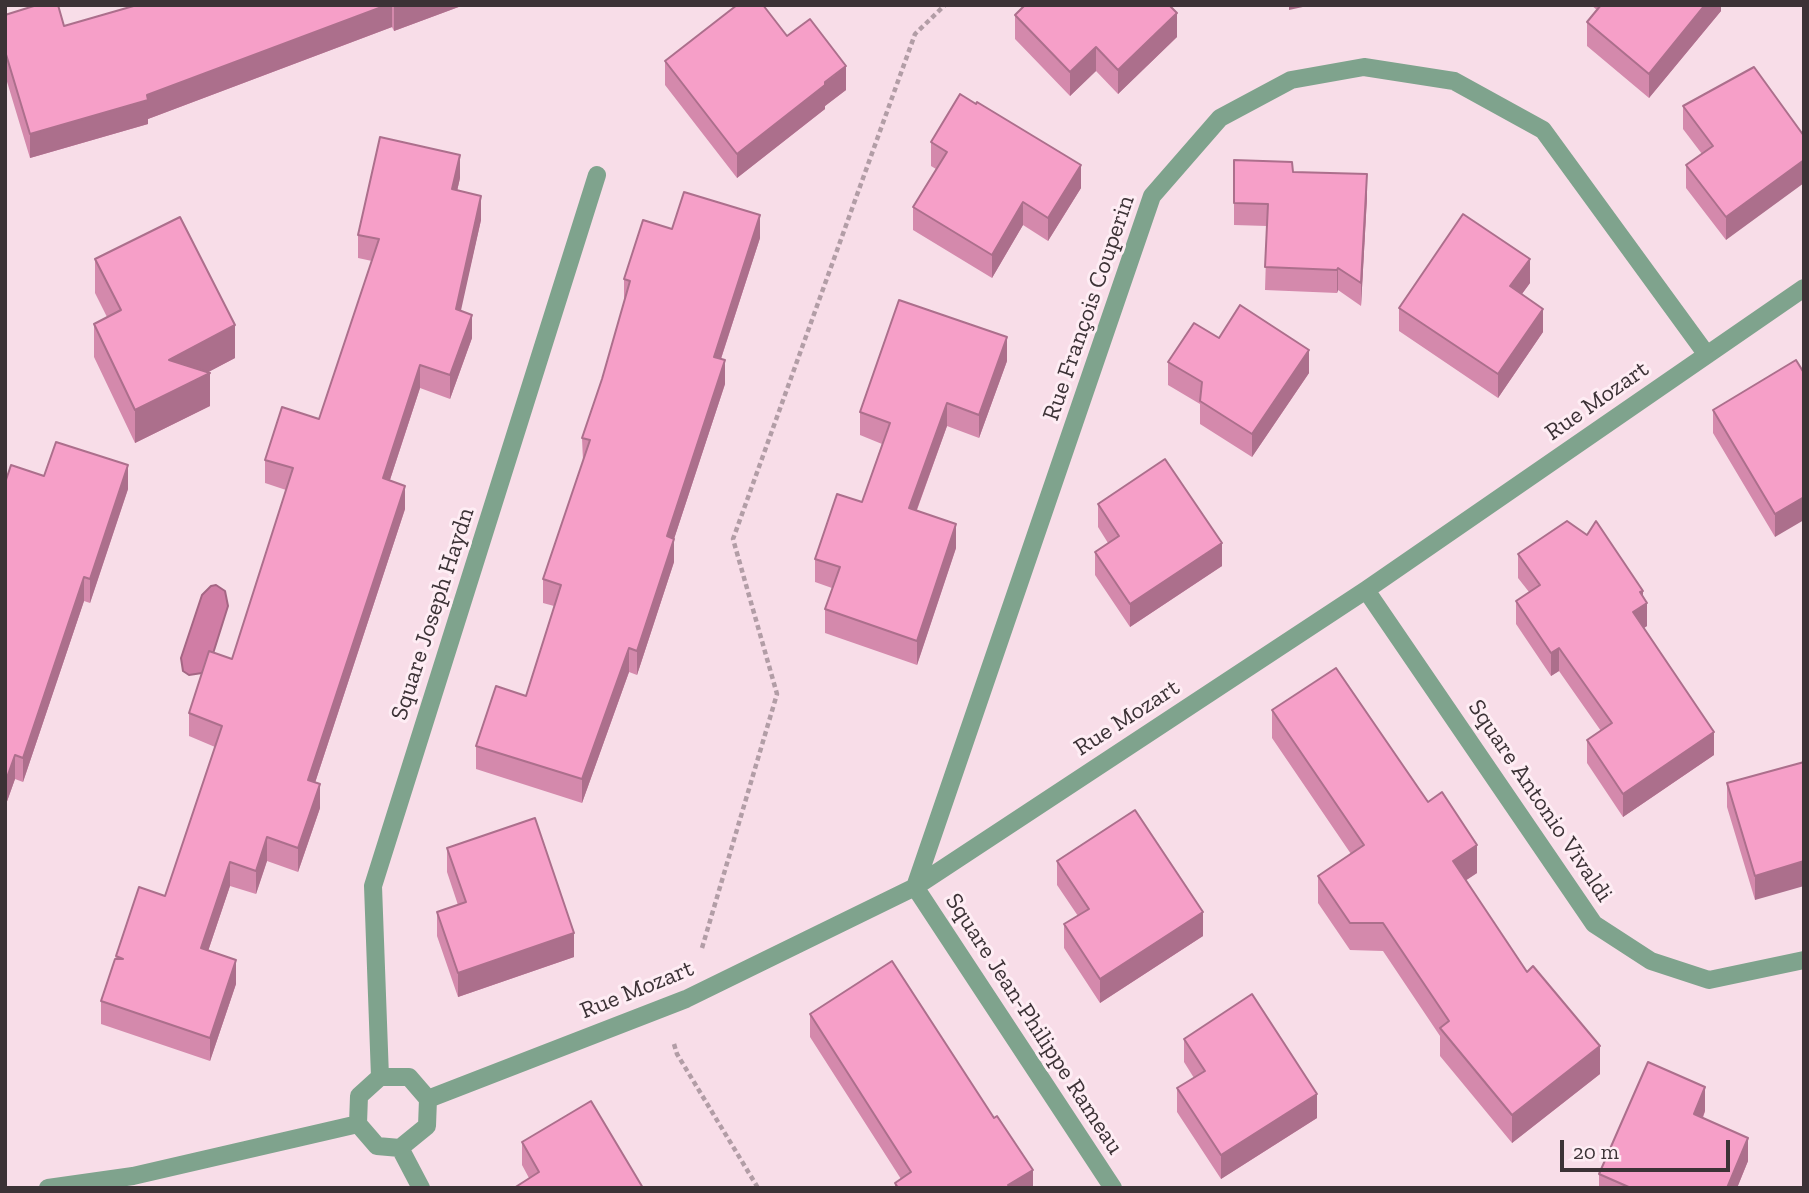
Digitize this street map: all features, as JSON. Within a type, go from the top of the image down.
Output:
[{"type":"street","name":"Rue François Couperin","points":[[915,887],[1152,196],[1220,118],[1291,80],[1364,66],[1454,81],[1543,130],[1706,355]]},
{"type":"street","name":"Square Joseph Haydn","points":[[380,1077],[373,886],[597,175]]},
{"type":"street","name":"Rue Mozart","points":[[428,1099],[686,999],[915,887],[1366,590],[1804,288]]},
{"type":"street","name":"Square Antonio Vivaldi","points":[[1366,590],[1594,924],[1651,961],[1709,980],[1804,960]]},
{"type":"street","name":"Square Jean-Philippe Rameau","points":[[915,887],[1113,1188]]},
{"type":"street","points":[[380,1077],[409,1077],[428,1099],[427,1126],[400,1148],[377,1146],[358,1124],[359,1096],[380,1077]]},
{"type":"street","points":[[48,1188],[133,1176],[358,1124]]},
{"type":"street","points":[[400,1148],[421,1188]]},
{"type":"path","points":[[686,999],[777,694],[733,538],[915,34],[945,5]]},
{"type":"path","points":[[664,1008],[677,1054],[758,1188]]},
{"type":"shaded area","points":[[216,585],[225,591],[228,606],[211,660],[202,673],[189,675],[183,671],[181,658],[202,595]]},
{"type":"building","points":[[37,5],[58,5],[64,26],[137,5],[387,5],[147,95],[148,100],[30,134],[5,51],[5,15]]},
{"type":"building","points":[[737,5],[763,5],[787,36],[810,19],[846,66],[737,154],[665,61]]},
{"type":"building","points":[[1025,5],[1169,5],[1177,13],[1118,70],[1096,47],[1070,72],[1015,15]]},
{"type":"building","points":[[1601,5],[1705,5],[1649,74],[1587,22]]},
{"type":"building","points":[[1754,67],[1804,136],[1804,160],[1726,217],[1686,165],[1713,146],[1683,106]]},
{"type":"building","points":[[960,94],[1081,165],[1048,218],[1023,202],[992,255],[913,207],[947,152],[931,142]]},
{"type":"building","points":[[380,137],[460,155],[452,189],[481,196],[456,309],[472,315],[450,375],[420,365],[383,478],[405,486],[308,780],[320,784],[298,848],[267,837],[256,871],[230,862],[201,948],[236,960],[210,1038],[101,1001],[115,959],[123,959],[116,956],[139,887],[165,896],[222,726],[189,713],[209,651],[232,659],[293,468],[265,460],[282,407],[319,419],[379,239],[358,235]]},
{"type":"building","points":[[1234,160],[1292,162],[1293,172],[1367,174],[1361,283],[1338,268],[1265,267],[1268,204],[1234,203]]},
{"type":"building","points":[[684,192],[760,215],[714,357],[725,360],[667,536],[674,539],[637,651],[629,648],[582,779],[476,746],[496,686],[526,696],[561,585],[543,579],[590,440],[582,438],[630,281],[624,279],[643,220],[672,229]]},
{"type":"building","points":[[1463,214],[1530,259],[1510,286],[1543,309],[1498,374],[1399,308]]},
{"type":"building","points":[[180,217],[235,325],[169,360],[210,373],[135,410],[94,324],[121,310],[95,259]]},
{"type":"building","points":[[899,300],[1007,337],[979,415],[947,403],[909,508],[956,524],[917,641],[825,609],[840,567],[815,559],[837,494],[862,502],[890,423],[860,412]]},
{"type":"building","points":[[1240,305],[1309,350],[1252,434],[1200,401],[1202,382],[1168,362],[1194,323],[1219,338]]},
{"type":"building","points":[[1796,360],[1804,373],[1804,497],[1775,514],[1713,410]]},
{"type":"building","points":[[56,442],[128,465],[90,579],[84,577],[23,758],[15,755],[5,783],[5,483],[11,465],[44,476]]},
{"type":"building","points":[[1165,459],[1222,543],[1130,604],[1095,552],[1119,536],[1098,504]]},
{"type":"building","points":[[1567,521],[1587,535],[1596,521],[1643,591],[1640,592],[1647,603],[1633,612],[1714,732],[1623,794],[1587,740],[1612,723],[1559,648],[1551,653],[1516,601],[1540,585],[1518,554]]},
{"type":"building","points":[[1336,668],[1428,802],[1442,792],[1477,845],[1453,861],[1527,972],[1533,966],[1600,1046],[1512,1115],[1440,1028],[1449,1021],[1383,923],[1350,923],[1318,876],[1364,845],[1272,710]]},
{"type":"building","points":[[1804,762],[1804,861],[1755,876],[1727,783]]},
{"type":"building","points":[[1135,810],[1203,912],[1100,979],[1064,924],[1089,909],[1057,861]]},
{"type":"building","points":[[535,818],[574,933],[458,973],[437,912],[466,902],[447,848]]},
{"type":"building","points":[[892,961],[994,1118],[997,1116],[1033,1170],[1008,1185],[1010,1188],[898,1188],[895,1183],[911,1172],[810,1014]]},
{"type":"building","points":[[1252,994],[1317,1094],[1221,1155],[1177,1088],[1205,1071],[1184,1039]]},
{"type":"building","points":[[1648,1062],[1705,1087],[1694,1114],[1748,1138],[1727,1188],[1631,1188],[1599,1174]]},
{"type":"building","points":[[591,1101],[643,1188],[514,1188],[539,1172],[522,1142]]}]
